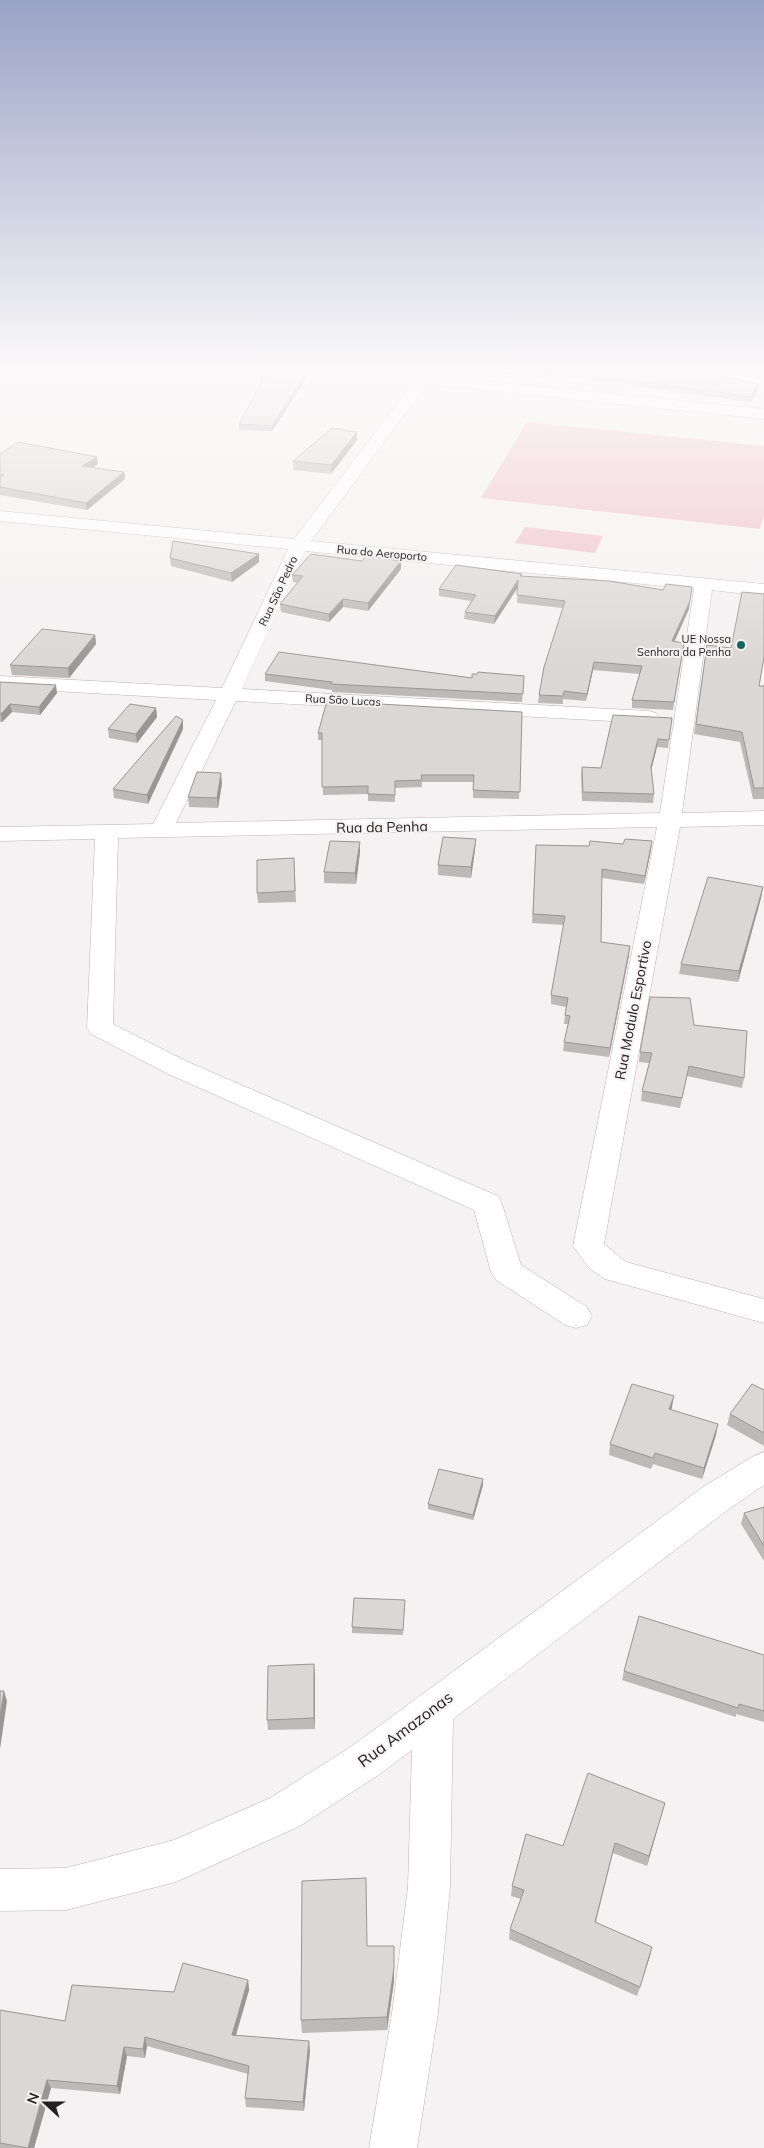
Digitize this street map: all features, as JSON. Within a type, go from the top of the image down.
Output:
[{"type":"street","name":"Rua São Pedro","points":[[161,831],[229,694],[299,545],[354,472]]},
{"type":"street","name":"Rua do Aeroporto","points":[[0,516],[764,590]]},
{"type":"street","name":"Rua Modulo Esportivo","points":[[704,584],[670,820],[588,1246],[600,1260],[616,1270],[764,1311]]},
{"type":"street","name":"Rua São Lucas","points":[[0,682],[686,719]]},
{"type":"street","name":"Rua da Penha","points":[[0,834],[764,818]]},
{"type":"street","points":[[107,832],[100,1028],[176,1067],[487,1204],[508,1272],[576,1316]]},
{"type":"street","name":"Rua Amazonas","points":[[0,1890],[66,1889],[176,1861],[285,1812],[366,1760],[716,1498],[764,1467]]},
{"type":"street","points":[[393,2148],[415,2013],[428,1888],[433,1708]]},
{"type":"shaded area","points":[[497,472],[764,472],[764,515],[760,529],[481,498]]},
{"type":"shaded area","points":[[525,527],[603,536],[595,553],[515,543]]},
{"type":"building","points":[[0,472],[124,472],[86,503],[0,487],[0,478],[4,475],[0,475]]},
{"type":"building","points":[[173,541],[259,554],[231,573],[170,558]]},
{"type":"building","points":[[311,554],[362,561],[366,556],[401,561],[368,603],[343,599],[329,614],[280,604],[303,576],[292,575]]},
{"type":"building","points":[[456,565],[522,574],[520,576],[609,581],[663,590],[666,584],[692,587],[690,601],[672,641],[684,643],[674,702],[632,700],[642,666],[594,662],[587,694],[564,691],[563,696],[539,695],[544,667],[565,601],[517,595],[518,580],[495,616],[465,612],[476,595],[439,589]]},
{"type":"building","points":[[742,592],[764,594],[764,657],[759,686],[764,686],[764,788],[754,788],[742,732],[696,724],[707,645],[731,648]]},
{"type":"building","points":[[42,629],[95,635],[68,668],[10,665]]},
{"type":"building","points":[[279,652],[472,678],[472,674],[477,674],[478,672],[524,676],[523,694],[331,684],[332,682],[265,674]]},
{"type":"building","points":[[0,682],[56,685],[39,707],[10,704],[0,714]]},
{"type":"building","points":[[327,701],[522,712],[520,792],[473,790],[474,775],[421,775],[422,780],[395,781],[395,795],[368,794],[368,786],[322,787],[322,733],[318,733]]},
{"type":"building","points":[[130,704],[156,708],[136,734],[108,729]]},
{"type":"building","points":[[613,715],[672,718],[669,740],[658,739],[651,767],[654,794],[583,792],[582,767],[601,768]]},
{"type":"building","points":[[176,716],[183,720],[147,795],[113,789]]},
{"type":"building","points":[[197,772],[221,773],[217,798],[188,797]]},
{"type":"building","points":[[443,837],[476,839],[471,867],[438,865]]},
{"type":"building","points":[[625,839],[652,841],[645,876],[602,869],[601,942],[630,946],[610,1048],[564,1042],[570,1016],[565,1015],[568,998],[551,995],[565,916],[533,914],[536,845],[589,846],[590,841],[623,844]]},
{"type":"building","points":[[330,841],[360,842],[355,873],[324,872]]},
{"type":"building","points":[[294,858],[295,891],[257,893],[257,860]]},
{"type":"building","points":[[708,877],[763,887],[739,971],[681,964]]},
{"type":"building","points":[[650,997],[690,998],[694,1025],[747,1031],[744,1078],[689,1066],[682,1098],[642,1091],[652,1053],[640,1052]]},
{"type":"building","points":[[632,1384],[674,1396],[669,1409],[718,1424],[704,1468],[655,1453],[653,1458],[610,1444]]},
{"type":"building","points":[[752,1384],[764,1390],[764,1433],[730,1414]]},
{"type":"building","points":[[439,1469],[483,1479],[473,1515],[428,1504]]},
{"type":"building","points":[[764,1507],[764,1546],[744,1513]]},
{"type":"building","points":[[354,1598],[405,1600],[403,1630],[352,1627]]},
{"type":"building","points":[[639,1616],[764,1655],[764,1711],[739,1704],[738,1708],[624,1671]]},
{"type":"building","points":[[314,1664],[314,1718],[267,1720],[268,1666]]},
{"type":"building","points":[[0,1691],[4,1691],[0,1716]]},
{"type":"building","points":[[588,1773],[665,1803],[649,1856],[615,1843],[595,1922],[652,1947],[640,1987],[510,1929],[524,1890],[512,1886],[526,1834],[563,1846]]},
{"type":"building","points":[[366,1878],[367,1946],[394,1946],[394,1968],[387,2017],[301,2020],[302,1881]]},
{"type":"building","points":[[183,1963],[248,1980],[232,2035],[309,2041],[303,2102],[245,2098],[249,2066],[145,2037],[143,2049],[124,2047],[117,2086],[47,2080],[28,2148],[0,2143],[0,2010],[65,2021],[72,1985],[174,1992]]},
{"type":"place","name":"UE Nossa Senhora da Penha","points":[[741,645]]}]
